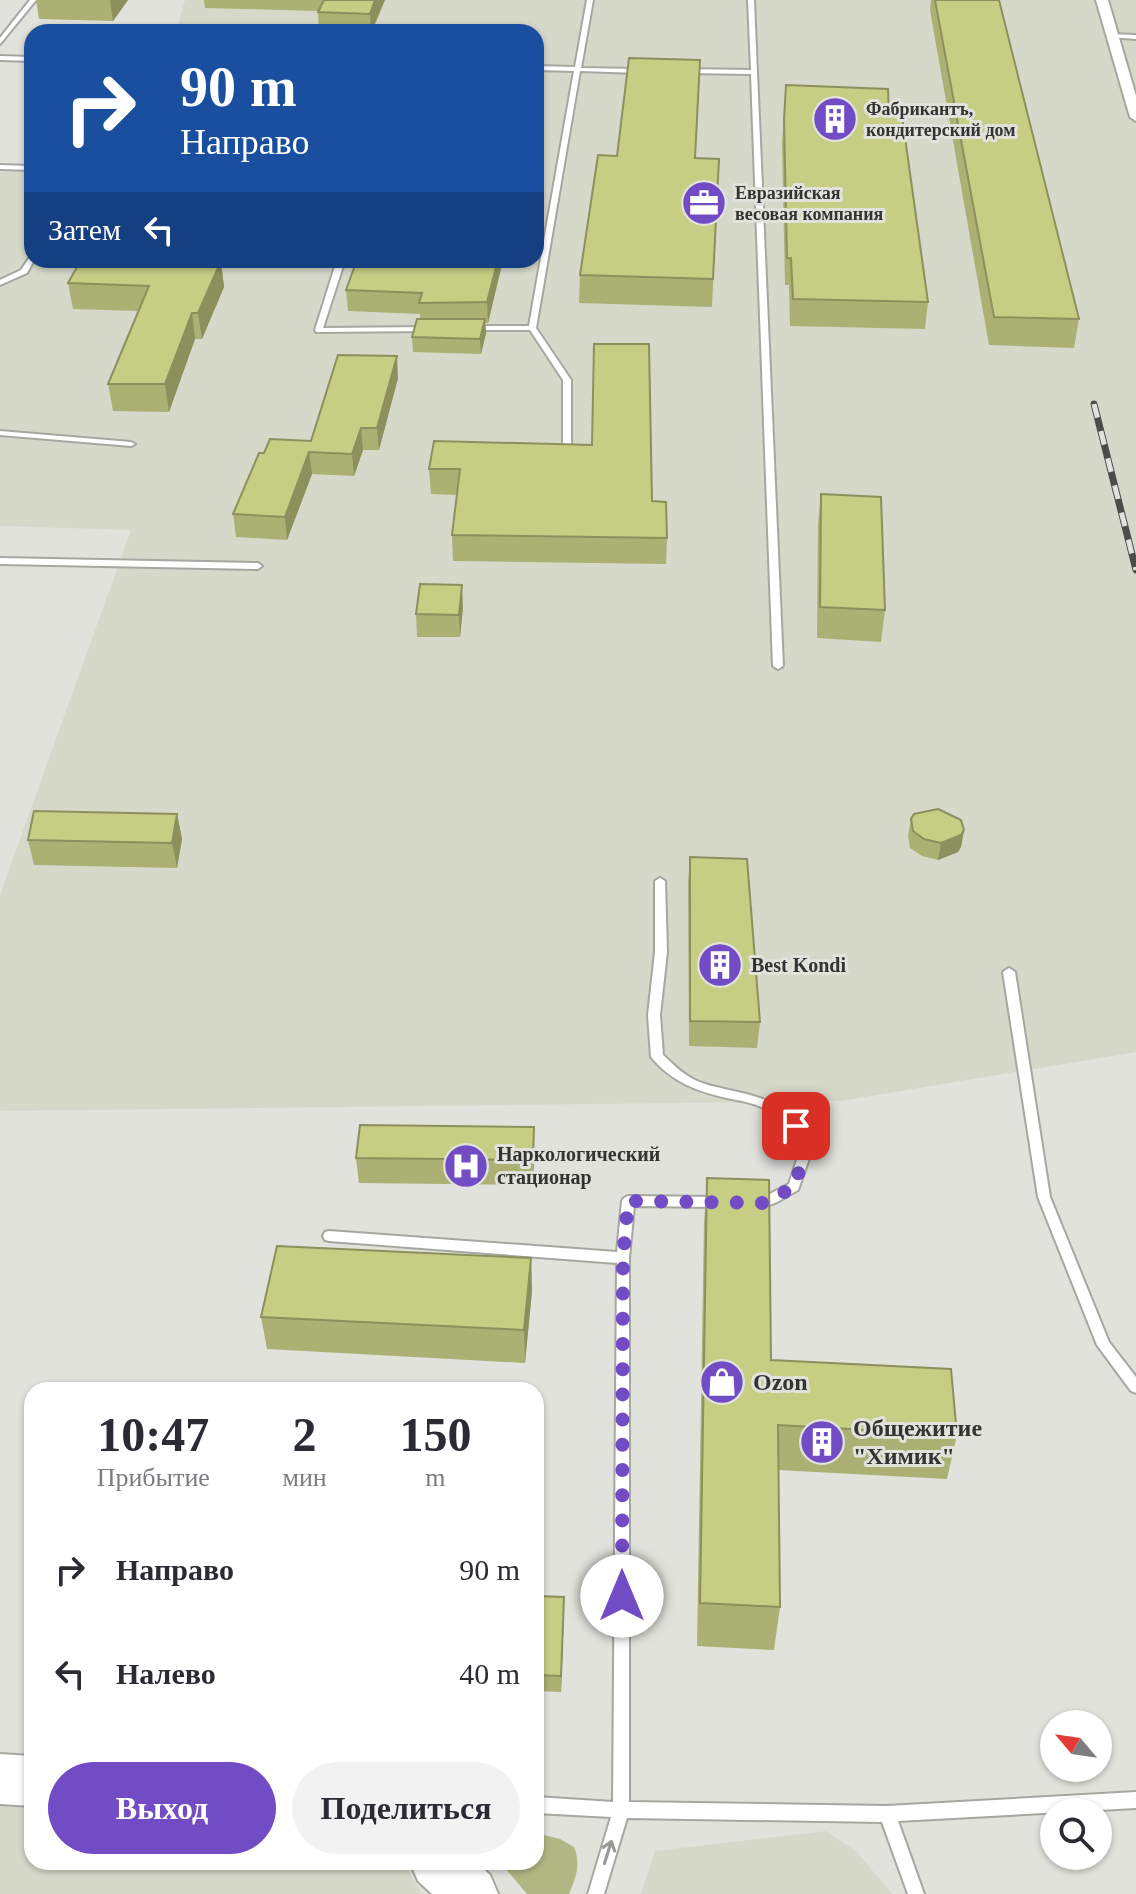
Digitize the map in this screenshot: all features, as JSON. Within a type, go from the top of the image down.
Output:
[{"type":"main road","points":[[0,1779],[24,1780]]},
{"type":"main road","points":[[446,1870],[471,1894]]},
{"type":"street","points":[[1102,0],[1136,117]]},
{"type":"lane","points":[[0,42],[33,0]]},
{"type":"lane","points":[[544,262],[590,0]]},
{"type":"lane","points":[[751,0],[778,666]]},
{"type":"lane","points":[[1111,36],[1136,37]]},
{"type":"lane","points":[[0,58],[24,59]]},
{"type":"lane","points":[[544,68],[643,71]]},
{"type":"lane","points":[[675,71],[754,72]]},
{"type":"lane","points":[[0,167],[24,168]]},
{"type":"lane","points":[[0,283],[26,268]]},
{"type":"lane","points":[[338,268],[319,330],[441,329]]},
{"type":"lane","points":[[543,268],[532,328],[567,380],[567,454]]},
{"type":"lane","points":[[456,329],[532,328]]},
{"type":"lane","points":[[0,433],[131,444]]},
{"type":"lane","points":[[0,561],[258,566]]},
{"type":"lane","points":[[660,881],[661,952],[654,1015],[657,1057],[690,1083],[767,1102],[796,1126],[806,1150],[794,1187],[764,1203],[749,1202]]},
{"type":"lane","points":[[1009,972],[1044,1197],[1104,1345],[1136,1387]]},
{"type":"lane","points":[[596,1894],[621,1810],[623,1258],[628,1201],[734,1202]]},
{"type":"lane","points":[[329,1236],[623,1258]]},
{"type":"lane","points":[[544,1805],[621,1810],[887,1814],[1136,1800]]},
{"type":"lane","points":[[887,1814],[916,1894]]},
{"type":"shaded area","points":[[185,0],[1136,0],[1136,1052],[841,1101],[0,1111],[0,895],[131,530],[0,526],[0,172],[24,171],[24,268],[544,268],[544,24],[178,24]]},
{"type":"shaded area","points":[[0,1803],[24,1804],[24,1870],[408,1870],[422,1894],[0,1894]]},
{"type":"shaded area","points":[[826,1831],[857,1852],[892,1894],[641,1894],[655,1851]]},
{"type":"green space","points":[[544,1835],[574,1847],[577,1871],[569,1894],[527,1894],[507,1870],[544,1870]]},
{"type":"building","points":[[324,0],[375,0],[370,14],[318,12]]},
{"type":"building","points":[[935,0],[999,0],[1079,319],[994,317]]},
{"type":"building","points":[[629,58],[700,60],[695,158],[719,159],[713,279],[580,275],[598,155],[617,156]]},
{"type":"building","points":[[786,85],[888,89],[889,116],[902,116],[928,302],[793,299],[791,258],[787,258]]},
{"type":"building","points":[[76,268],[218,268],[198,313],[192,313],[165,384],[108,384],[149,286],[68,283]]},
{"type":"building","points":[[354,268],[496,268],[487,302],[419,303],[422,293],[346,290]]},
{"type":"building","points":[[417,319],[485,319],[480,339],[412,337]]},
{"type":"building","points":[[594,344],[649,344],[652,501],[666,502],[667,538],[452,535],[460,469],[429,469],[434,441],[592,445]]},
{"type":"building","points":[[338,355],[397,356],[377,428],[361,428],[352,454],[309,452],[285,517],[233,514],[259,453],[264,453],[270,439],[311,441]]},
{"type":"building","points":[[821,494],[881,497],[885,610],[820,607]]},
{"type":"building","points":[[420,584],[462,585],[459,615],[416,614]]},
{"type":"building","points":[[938,809],[961,820],[964,830],[961,835],[941,843],[924,839],[913,831],[911,819],[914,814]]},
{"type":"building","points":[[34,811],[177,814],[172,843],[28,840]]},
{"type":"building","name":"Best Kondi","points":[[690,857],[747,859],[760,1022],[690,1021]]},
{"type":"building","points":[[360,1125],[534,1127],[533,1160],[356,1158]]},
{"type":"building","name":"Общежитие \"Химик\"","points":[[707,1178],[769,1180],[771,1360],[951,1369],[957,1435],[778,1425],[780,1607],[700,1603]]},
{"type":"building","points":[[277,1246],[531,1258],[524,1330],[261,1317]]},
{"type":"building","points":[[544,1596],[564,1597],[561,1676],[544,1675]]},
{"type":"railway","points":[[1094,404],[1136,570]]},
{"type":"place","name":"Фабрикантъ, кондитерский дом","points":[[835,119]]},
{"type":"place","name":"Евразийская весовая компания","points":[[704,203]]},
{"type":"place","name":"Best Kondi","points":[[720,965]]},
{"type":"place","name":"Наркологический стационар","points":[[466,1166]]},
{"type":"place","name":"Ozon","points":[[722,1382]]},
{"type":"place","name":"Общежитие \"Химик\"","points":[[822,1442]]},
{"type":"route","points":[[622,1596],[623,1258],[628,1201],[764,1203],[794,1187],[806,1150],[796,1126]]}]
